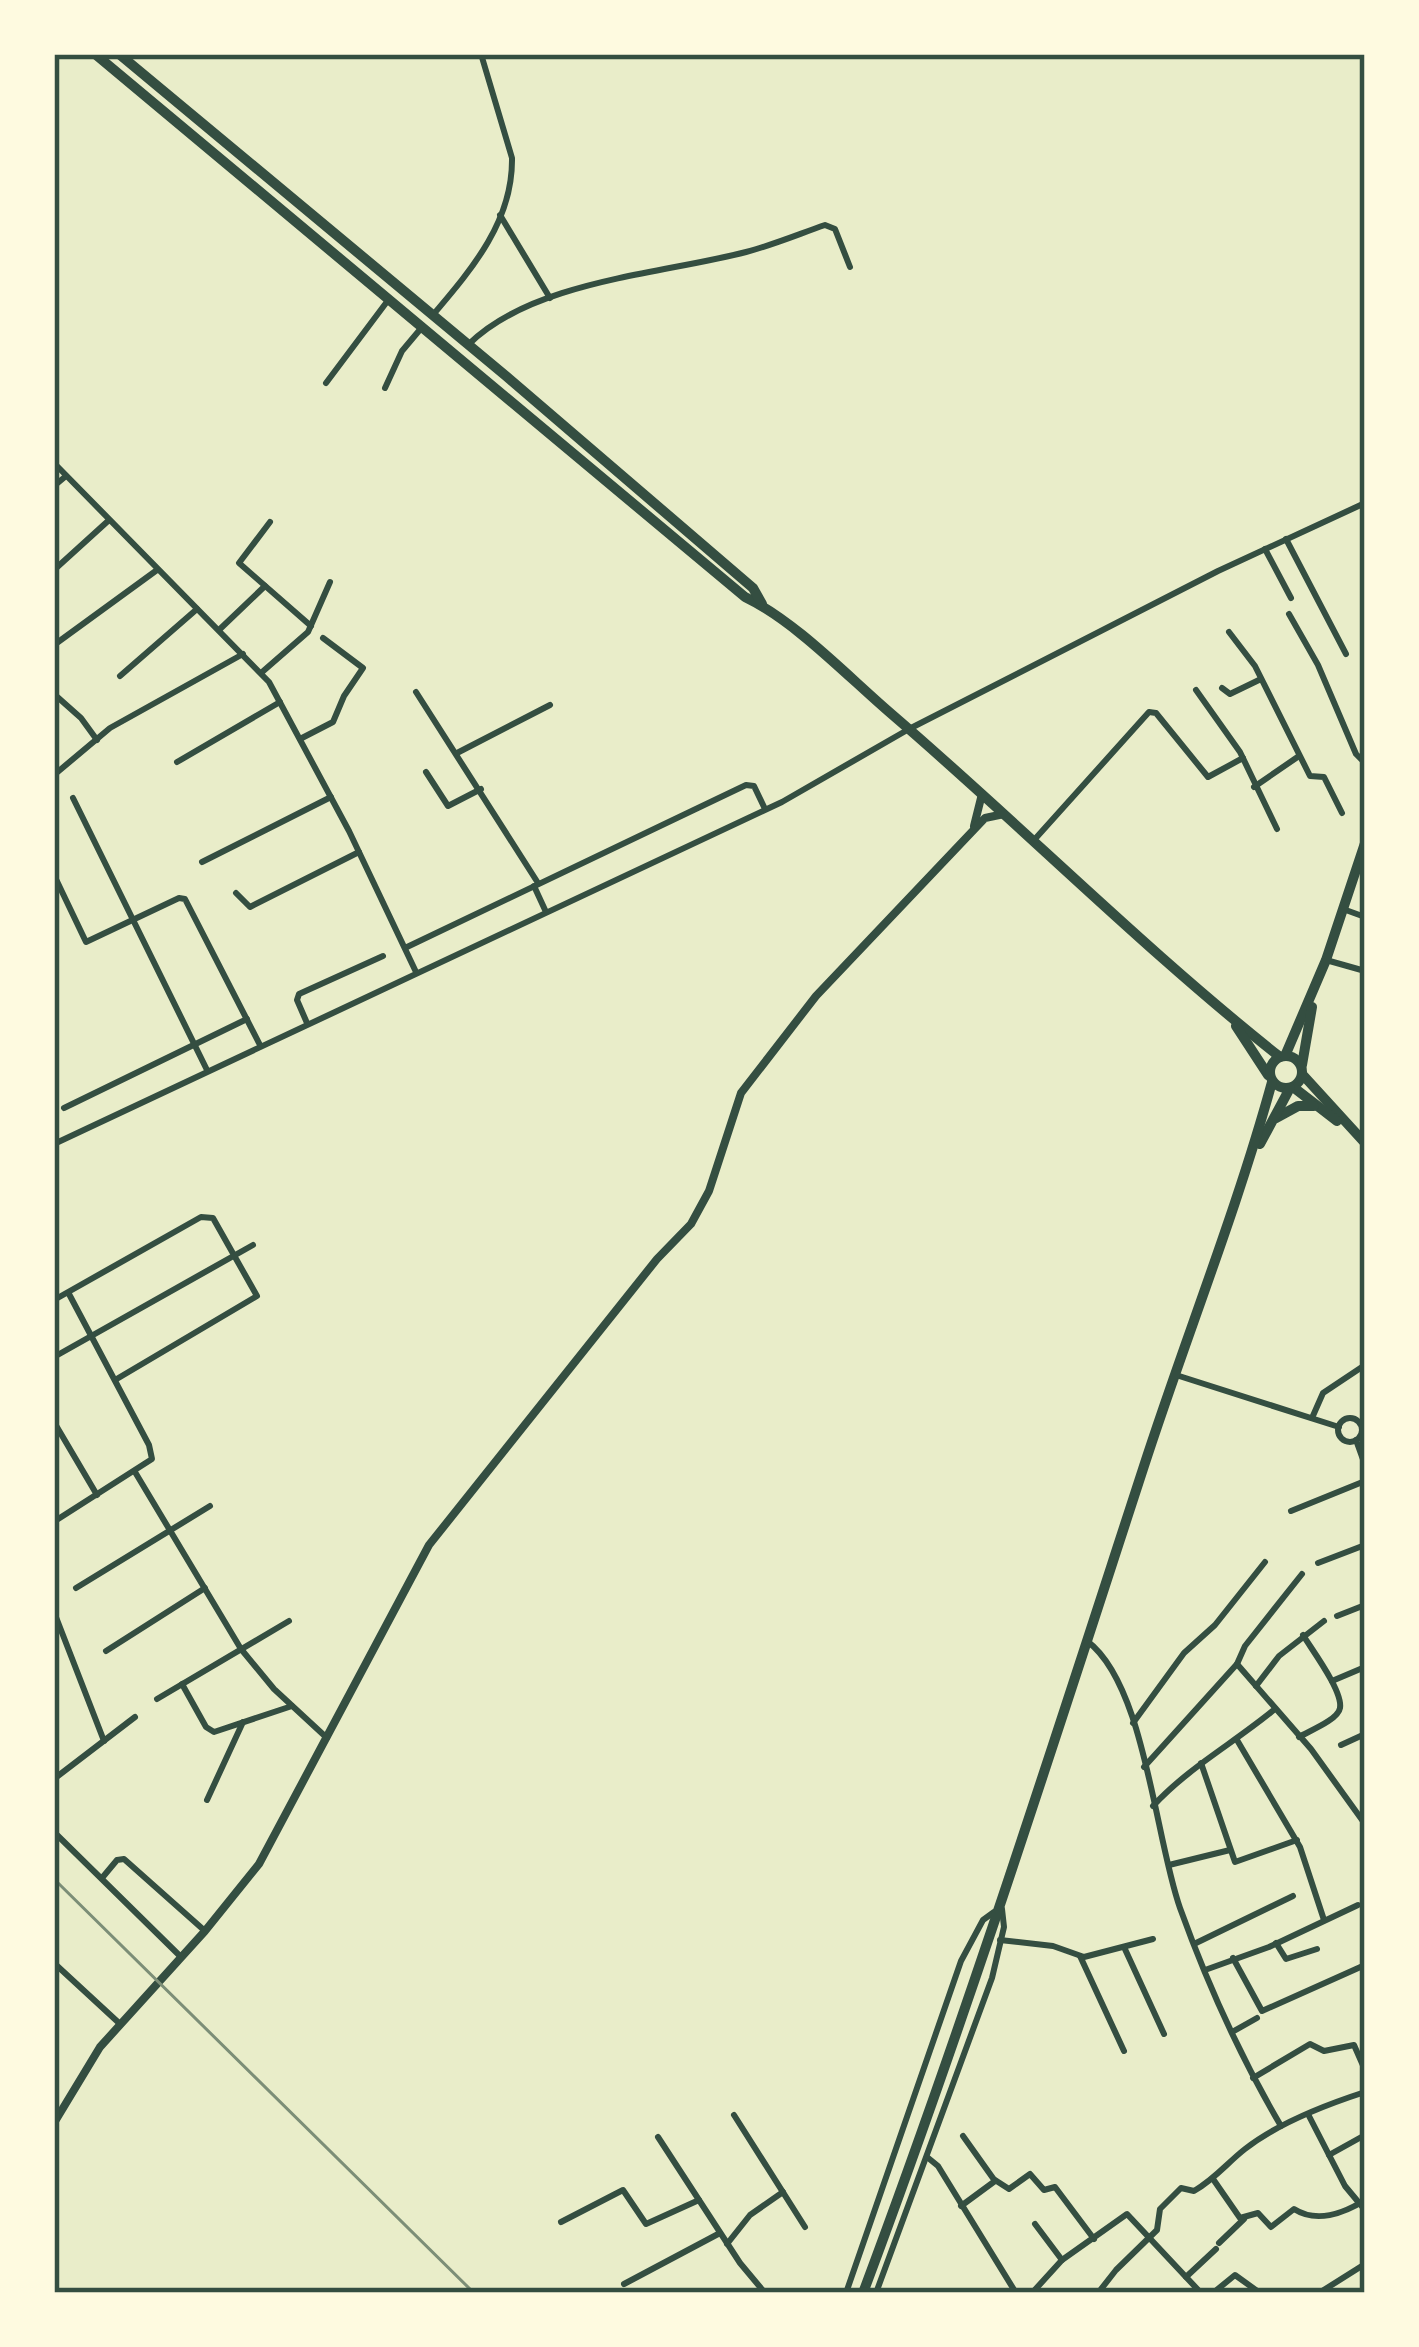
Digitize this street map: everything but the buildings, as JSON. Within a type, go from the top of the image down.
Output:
[{"type":"highway","points":[[95,54],[745,597],[764,606],[1008,814],[1231,1018],[1282,1056],[1298,1060],[1362,1140]]},
{"type":"highway","points":[[119,54],[469,344],[753,588],[764,606]]},
{"type":"highway","points":[[863,2293],[1001,1906],[1174,1374],[1252,1156],[1271,1080],[1270,1065],[1282,1056],[1316,986],[1365,842]]},
{"type":"highway","points":[[1252,1156],[1302,1070],[1316,986]]},
{"type":"highway","points":[[1231,1018],[1271,1080],[1292,1088],[1362,1140]]},
{"type":"highway","points":[[1276,1118],[1298,1106],[1318,1107]]},
{"type":"street","points":[[385,388],[402,351],[485,250],[500,215],[512,158],[481,54]]},
{"type":"street","points":[[500,215],[550,298]]},
{"type":"street","points":[[469,344],[495,320],[550,298],[744,253],[825,225],[835,229],[850,267]]},
{"type":"street","points":[[326,383],[388,299]]},
{"type":"street","points":[[54,463],[261,673],[331,797],[416,972]]},
{"type":"street","points":[[54,486],[66,476]]},
{"type":"street","points":[[54,1144],[765,809],[909,730],[1365,503]]},
{"type":"street","points":[[54,569],[109,521]]},
{"type":"street","points":[[270,522],[239,563],[311,626]]},
{"type":"street","points":[[1286,539],[1346,654]]},
{"type":"street","points":[[1265,549],[1291,598]]},
{"type":"street","points":[[54,645],[157,571]]},
{"type":"street","points":[[261,673],[311,626],[330,582]]},
{"type":"street","points":[[219,630],[265,586]]},
{"type":"street","points":[[120,676],[197,609]]},
{"type":"street","points":[[1289,614],[1318,665],[1356,754],[1365,763]]},
{"type":"street","points":[[1229,632],[1261,679],[1311,778],[1324,777],[1342,813]]},
{"type":"street","points":[[300,739],[333,722],[363,668],[323,638]]},
{"type":"street","points":[[54,775],[110,728],[243,654]]},
{"type":"street","points":[[1222,688],[1230,694],[1261,679]]},
{"type":"street","points":[[1196,690],[1243,758],[1277,829]]},
{"type":"street","points":[[416,692],[481,789],[536,885],[546,912]]},
{"type":"street","points":[[54,694],[97,740]]},
{"type":"street","points":[[54,709],[62,702]]},
{"type":"street","points":[[177,762],[280,702]]},
{"type":"street","points":[[457,753],[550,705]]},
{"type":"street","points":[[1035,839],[1149,712],[1156,712],[1208,777],[1243,758]]},
{"type":"street","points":[[1254,787],[1299,756]]},
{"type":"street","points":[[426,772],[448,806],[481,789]]},
{"type":"street","points":[[406,947],[746,785],[754,786],[765,809]]},
{"type":"street","points":[[971,832],[982,792]]},
{"type":"street","points":[[202,862],[331,797]]},
{"type":"street","points":[[73,798],[207,1070]]},
{"type":"street","points":[[54,2123],[100,2047],[259,1864],[429,1545],[657,1259],[691,1224],[709,1191],[741,1094],[816,996],[971,832],[990,814],[1008,814]]},
{"type":"street","points":[[236,893],[250,907],[359,852]]},
{"type":"street","points":[[54,875],[86,942],[185,899],[260,1045]]},
{"type":"street","points":[[1343,909],[1365,917]]},
{"type":"street","points":[[307,1023],[299,994],[383,956]]},
{"type":"street","points":[[1326,960],[1365,971]]},
{"type":"street","points":[[64,1108],[247,1019]]},
{"type":"street","points":[[54,1300],[207,1216],[213,1218],[256,1290],[255,1299],[115,1380]]},
{"type":"street","points":[[54,1357],[254,1245]]},
{"type":"street","points":[[55,1521],[147,1465],[153,1454],[68,1292]]},
{"type":"street","points":[[1312,1418],[1323,1393],[1365,1365]]},
{"type":"street","points":[[1174,1374],[1339,1427]]},
{"type":"street","points":[[1339,1427],[1351,1418],[1363,1422],[1355,1440]]},
{"type":"street","points":[[54,1422],[98,1495]]},
{"type":"street","points":[[1339,1427],[1341,1438],[1355,1440]]},
{"type":"street","points":[[1355,1440],[1365,1465]]},
{"type":"street","points":[[135,1472],[241,1649],[327,1738]]},
{"type":"street","points":[[1292,1511],[1365,1481]]},
{"type":"street","points":[[76,1588],[210,1506]]},
{"type":"street","points":[[1318,1563],[1365,1545]]},
{"type":"street","points":[[1133,1723],[1184,1652],[1215,1625],[1265,1562]]},
{"type":"street","points":[[1144,1767],[1237,1664],[1245,1646],[1302,1574]]},
{"type":"street","points":[[106,1651],[205,1588]]},
{"type":"street","points":[[1337,1616],[1365,1605]]},
{"type":"street","points":[[54,1612],[104,1741]]},
{"type":"street","points":[[157,1699],[289,1621]]},
{"type":"street","points":[[1256,1686],[1280,1656],[1324,1621]]},
{"type":"street","points":[[1299,1738],[1340,1711],[1332,1681],[1303,1635]]},
{"type":"street","points":[[1087,1641],[1110,1664],[1133,1723],[1168,1865],[1194,1944],[1252,2078],[1281,2126]]},
{"type":"street","points":[[1237,1664],[1365,1824]]},
{"type":"street","points":[[1332,1681],[1365,1667]]},
{"type":"street","points":[[182,1684],[210,1731],[292,1706]]},
{"type":"street","points":[[1153,1806],[1184,1773],[1237,1741],[1274,1709]]},
{"type":"street","points":[[54,1779],[135,1717]]},
{"type":"street","points":[[207,1800],[243,1722]]},
{"type":"street","points":[[1341,1745],[1365,1734]]},
{"type":"street","points":[[1237,1741],[1297,1840],[1324,1920]]},
{"type":"street","points":[[1201,1763],[1238,1862],[1297,1840]]},
{"type":"street","points":[[1352,1806],[1365,1801]]},
{"type":"street","points":[[54,1832],[180,1956]]},
{"type":"street","points":[[1168,1865],[1230,1850]]},
{"type":"street","points":[[100,1879],[124,1858],[206,1930]]},
{"type":"street","points":[[1194,1944],[1293,1896]]},
{"type":"street","points":[[1205,1970],[1358,1905]]},
{"type":"street","points":[[846,2293],[961,1961],[983,1920],[1001,1906],[1004,1927],[992,1978],[876,2293]]},
{"type":"street","points":[[1000,1940],[1053,1946],[1080,1956],[1153,1939]]},
{"type":"street","points":[[1276,1943],[1286,1959],[1317,1949]]},
{"type":"street","points":[[1124,1947],[1164,2034]]},
{"type":"street","points":[[1080,1956],[1124,2050]]},
{"type":"street","points":[[1233,1958],[1262,2011],[1365,1965]]},
{"type":"street","points":[[54,1963],[119,2024]]},
{"type":"street","points":[[1232,2032],[1258,2018]]},
{"type":"street","points":[[1252,2078],[1310,2044],[1324,2051],[1354,2045],[1365,2070]]},
{"type":"street","points":[[1099,2293],[1159,2227],[1160,2209],[1181,2188],[1194,2191],[1213,2180],[1247,2146],[1281,2126],[1365,2092]]},
{"type":"street","points":[[734,2115],[805,2227]]},
{"type":"street","points":[[1186,2277],[1244,2219],[1258,2213],[1271,2227],[1294,2209],[1307,2216],[1333,2215],[1363,2205],[1309,2116]]},
{"type":"street","points":[[1329,2155],[1365,2135]]},
{"type":"street","points":[[963,2136],[995,2180],[1009,2189],[1030,2174],[1045,2190],[1054,2187],[1094,2240]]},
{"type":"street","points":[[658,2137],[765,2293]]},
{"type":"street","points":[[927,2157],[935,2162],[1016,2293]]},
{"type":"street","points":[[961,2206],[995,2180]]},
{"type":"street","points":[[1213,2180],[1244,2219]]},
{"type":"street","points":[[561,2222],[623,2190],[646,2224],[699,2200]]},
{"type":"street","points":[[727,2243],[750,2215],[783,2192]]},
{"type":"street","points":[[1032,2293],[1062,2260],[1127,2214],[1201,2293]]},
{"type":"street","points":[[1035,2224],[1062,2260]]},
{"type":"street","points":[[624,2284],[720,2233]]},
{"type":"street","points":[[1319,2293],[1365,2264]]},
{"type":"street","points":[[1213,2293],[1235,2275],[1260,2293]]},
{"type":"street","points":[[1106,2282],[1115,2293]]},
{"type":"railway","points":[[54,1879],[474,2293]]}]
